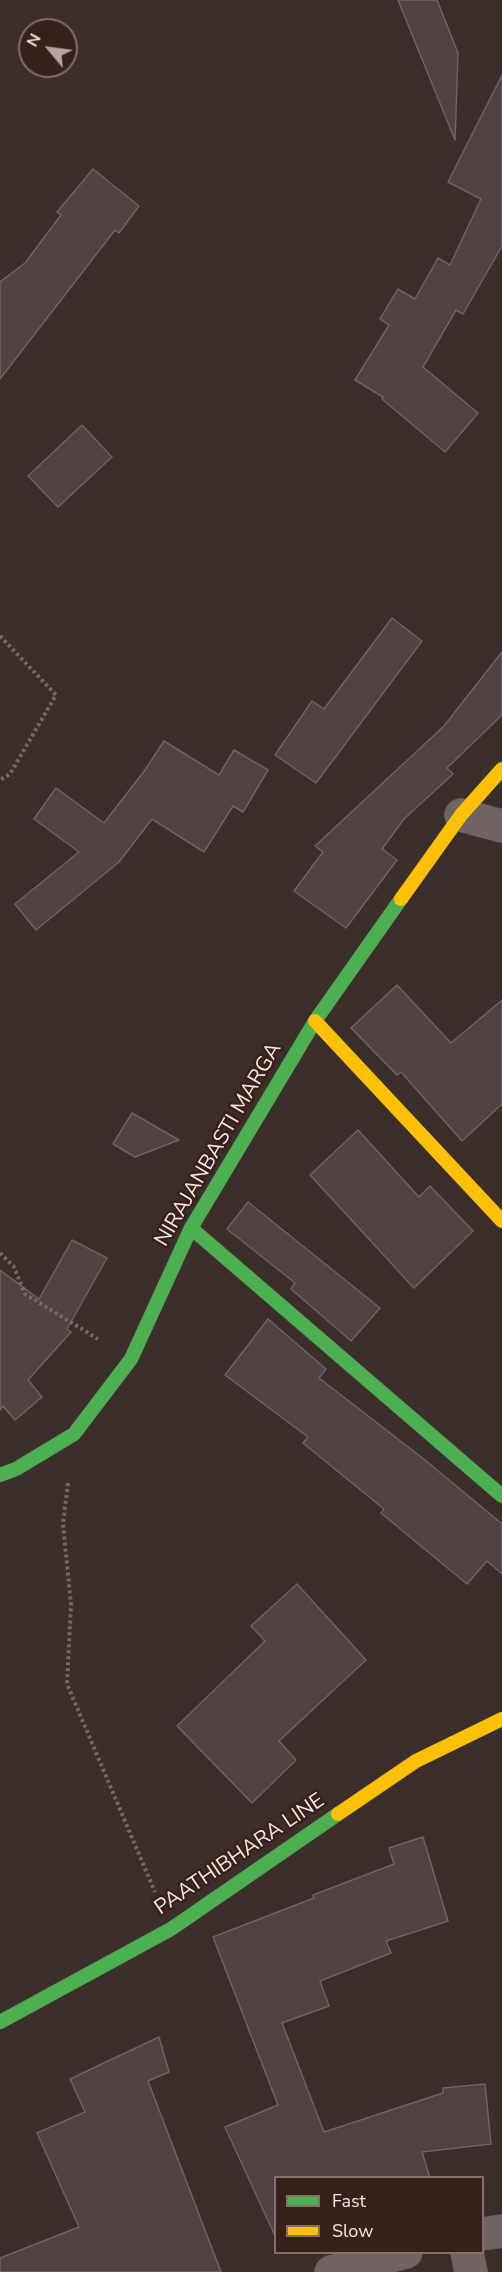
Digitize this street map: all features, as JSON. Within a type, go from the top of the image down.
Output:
[{"type":"street","name":"NIRAJANBASTI MARGA","points":[[0,1475],[74,1434],[131,1359],[191,1228],[315,1021],[461,815],[502,769]]},
{"type":"street","points":[[461,815],[502,826]]},
{"type":"street","points":[[315,1021],[502,1221]]},
{"type":"street","points":[[191,1228],[502,1496]]},
{"type":"street","name":"PAATHIBHARA LINE","points":[[0,2022],[171,1929],[416,1761],[502,1719]]},
{"type":"street","points":[[484,2234],[502,2231]]},
{"type":"street","points":[[331,2272],[402,2254]]},
{"type":"street","points":[[467,2254],[471,2272]]},
{"type":"path","points":[[0,636],[57,695],[10,774],[0,780]]},
{"type":"path","points":[[0,1253],[14,1267],[25,1294],[131,1359]]},
{"type":"path","points":[[74,1434],[63,1524],[71,1605],[67,1684],[171,1929]]},
{"type":"building","points":[[398,0],[437,0],[458,53],[455,140]]},
{"type":"building","points":[[502,75],[502,246],[463,314],[456,310],[423,367],[478,413],[445,452],[382,399],[383,397],[355,380],[389,325],[380,319],[398,289],[415,299],[438,258],[450,265],[481,199],[448,182]]},
{"type":"building","points":[[93,169],[139,206],[119,233],[115,230],[0,379],[0,282],[25,263],[61,215],[57,212]]},
{"type":"building","points":[[82,425],[112,457],[58,507],[28,476]]},
{"type":"building","points":[[392,618],[422,641],[316,783],[275,755],[312,701],[324,709]]},
{"type":"building","points":[[502,652],[502,715],[447,768],[453,774],[404,819],[382,849],[397,860],[346,928],[294,891],[323,852],[315,846],[444,726]]},
{"type":"building","points":[[164,741],[219,775],[234,750],[268,770],[243,812],[233,806],[204,852],[152,819],[119,862],[36,930],[15,904],[79,852],[34,819],[56,788],[104,823]]},
{"type":"building","points":[[397,985],[451,1043],[502,1000],[502,1104],[462,1141],[401,1072],[397,1075],[351,1028]]},
{"type":"building","points":[[132,1113],[179,1140],[135,1157],[113,1144]]},
{"type":"building","points":[[358,1130],[419,1197],[430,1186],[473,1231],[414,1288],[310,1175]]},
{"type":"building","points":[[248,1202],[380,1308],[351,1341],[291,1289],[295,1283],[227,1229]]},
{"type":"building","points":[[72,1240],[107,1258],[67,1329],[71,1332],[28,1380],[42,1397],[15,1420],[3,1406],[0,1410],[0,1270],[39,1299]]},
{"type":"building","points":[[268,1319],[326,1369],[319,1378],[425,1460],[502,1524],[502,1574],[487,1561],[467,1584],[381,1513],[384,1509],[303,1443],[308,1437],[225,1375]]},
{"type":"building","points":[[297,1584],[366,1660],[279,1741],[296,1760],[252,1803],[177,1726],[265,1641],[251,1626]]},
{"type":"building","points":[[423,1837],[448,1921],[386,1941],[391,1953],[320,1981],[329,2006],[282,2023],[324,2132],[443,2093],[443,2088],[485,2084],[491,2144],[422,2152],[429,2176],[274,2176],[274,2234],[225,2127],[278,2105],[213,1937],[394,1864],[389,1848]]},
{"type":"building","points":[[159,2037],[169,2072],[148,2081],[221,2272],[0,2272],[0,2258],[79,2227],[37,2133],[85,2112],[70,2079]]},
{"type":"traffic: fast","points":[[0,1475],[16,1469],[74,1434],[131,1359],[191,1228],[315,1021],[401,899]]},
{"type":"traffic: fast","points":[[191,1228],[502,1496]]},
{"type":"traffic: fast","points":[[0,2022],[171,1929],[338,1814]]},
{"type":"traffic: slow","points":[[401,899],[461,815],[502,769]]},
{"type":"traffic: slow","points":[[315,1021],[502,1221]]},
{"type":"traffic: slow","points":[[338,1814],[416,1761],[502,1719]]}]
